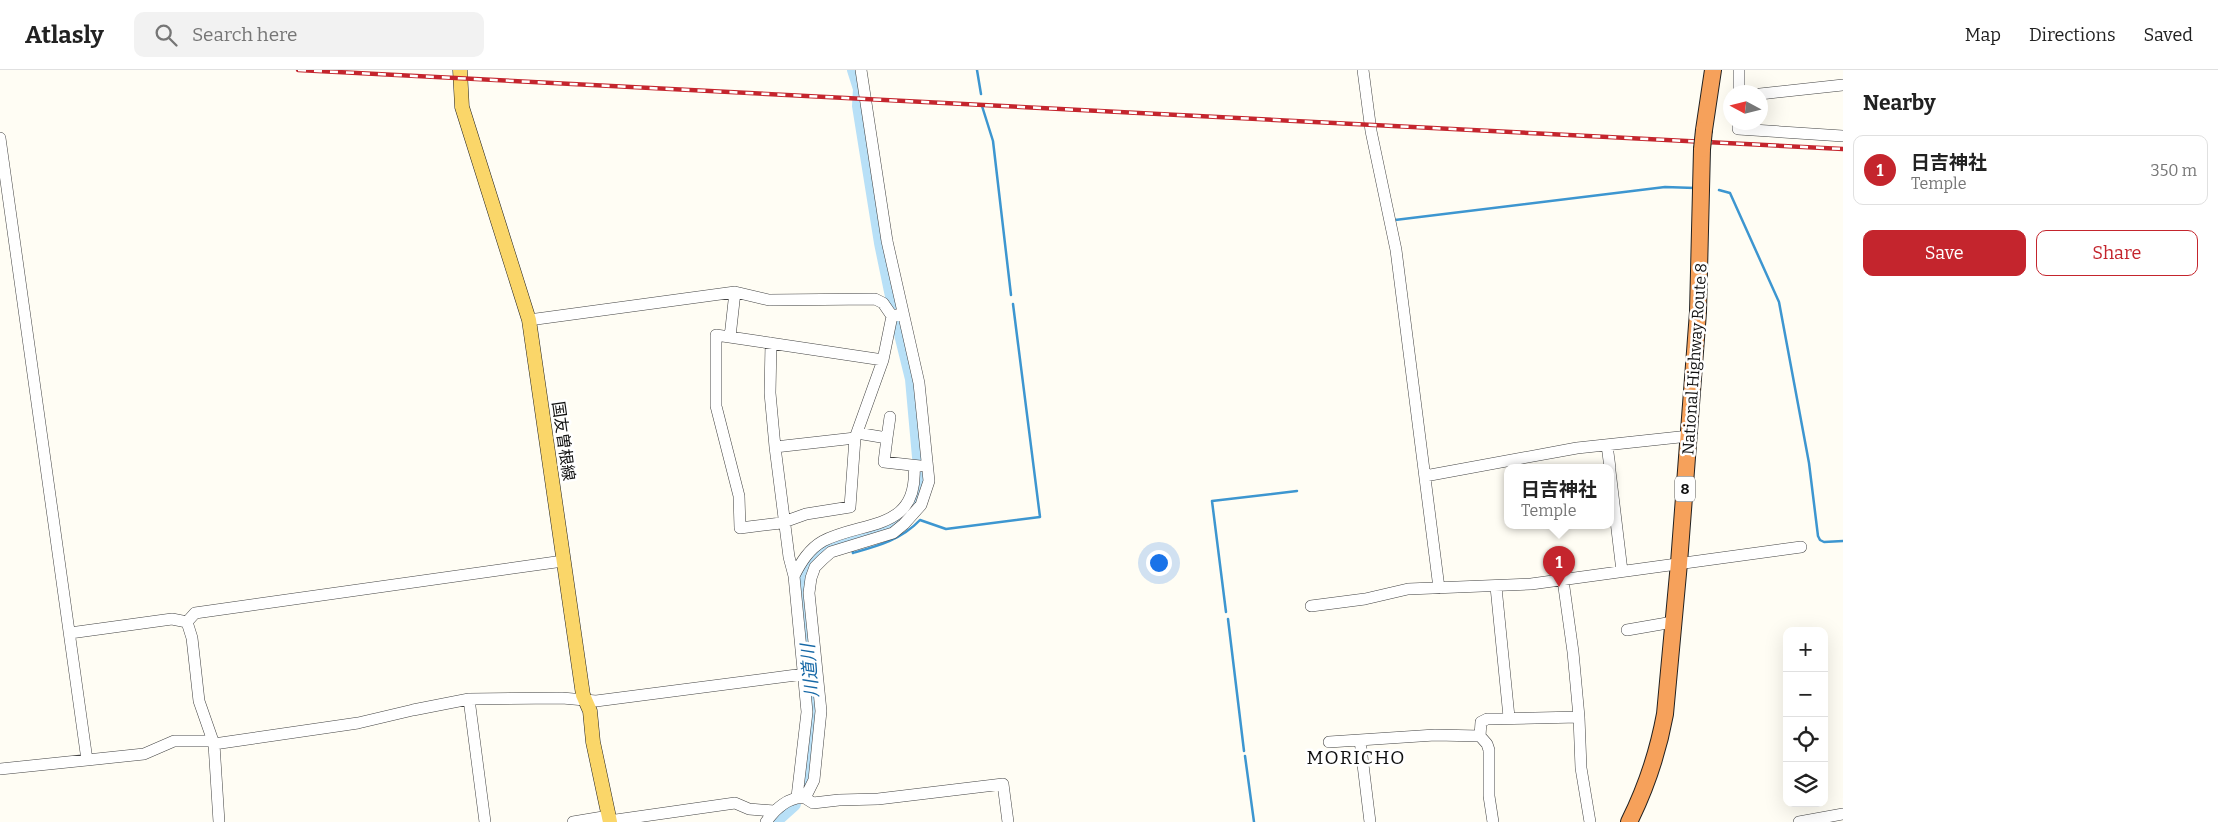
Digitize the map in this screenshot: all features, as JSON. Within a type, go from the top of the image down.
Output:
[{"type":"highway","name":"National Highway Route 8","points":[[1629,822],[1647,781],[1660,738],[1673,622],[1689,436],[1700,274],[1702,149],[1713,70]]},
{"type":"main road","name":"国友曽根線","points":[[460,70],[462,107],[529,320],[583,694],[590,711],[593,742],[609,819]]},
{"type":"street","points":[[766,822],[774,811],[801,797],[814,780],[821,711],[809,593],[815,567],[831,552],[893,533],[911,519],[921,505],[927,490],[921,466],[919,383],[897,315],[861,70]]},
{"type":"street","points":[[1363,70],[1371,131],[1396,250],[1439,588]]},
{"type":"street","points":[[1738,85],[1739,70]]},
{"type":"street","points":[[1768,93],[1843,85]]},
{"type":"street","points":[[1738,130],[1843,136]]},
{"type":"street","points":[[0,138],[88,760]]},
{"type":"street","points":[[529,320],[735,292],[769,300],[875,299],[897,315]]},
{"type":"street","points":[[730,337],[735,292]]},
{"type":"street","points":[[882,360],[716,335],[716,406],[739,496],[740,528],[785,521],[806,514],[850,507],[856,436],[882,360],[897,315]]},
{"type":"street","points":[[772,343],[770,393],[775,447],[794,576],[804,674],[806,712],[801,797]]},
{"type":"street","points":[[890,417],[884,462],[921,466]]},
{"type":"street","points":[[775,447],[856,436],[887,438]]},
{"type":"street","points":[[1425,476],[1577,448],[1689,436]]},
{"type":"street","points":[[1607,445],[1609,464]]},
{"type":"street","points":[[794,576],[805,557],[824,541],[884,523],[900,512],[912,491],[921,466]]},
{"type":"street","points":[[1614,504],[1622,571]]},
{"type":"street","points":[[1311,606],[1365,599],[1408,589],[1496,587],[1563,580],[1802,546]]},
{"type":"street","points":[[187,622],[195,613],[563,561]]},
{"type":"street","points":[[1563,580],[1573,652],[1579,717],[1581,768],[1590,822]]},
{"type":"street","points":[[1496,587],[1508,718]]},
{"type":"street","points":[[70,633],[172,619],[187,622]]},
{"type":"street","points":[[187,622],[192,638],[199,701],[213,743],[218,822]]},
{"type":"street","points":[[1627,630],[1673,622]]},
{"type":"street","points":[[0,769],[144,754],[174,742],[213,743],[358,723],[469,699],[562,698],[587,702],[709,688],[804,674]]},
{"type":"street","points":[[469,699],[485,822]]},
{"type":"street","points":[[1480,736],[1482,720],[1579,717]]},
{"type":"street","points":[[1329,742],[1435,735],[1480,736],[1488,744],[1489,750],[1489,792],[1493,822]]},
{"type":"street","points":[[1360,740],[1370,822]]},
{"type":"street","points":[[801,797],[813,803],[878,799],[1003,784],[1008,822]]},
{"type":"street","points":[[574,822],[664,818],[735,803],[749,809],[774,811]]},
{"type":"street","points":[[1799,822],[1843,814]]},
{"type":"waterway","points":[[854,70],[860,89],[859,106],[881,243],[894,306]]},
{"type":"waterway","points":[[977,70],[981,94]]},
{"type":"waterway","points":[[982,106],[993,141],[1011,295]]},
{"type":"waterway","points":[[1395,220],[1665,187],[1695,188]]},
{"type":"waterway","points":[[1719,190],[1730,193],[1779,302],[1809,463],[1818,536],[1824,542],[1843,541]]},
{"type":"waterway","points":[[852,550],[853,553],[889,541],[905,533],[920,520],[946,529],[1040,517],[1013,304]]},
{"type":"waterway","points":[[804,789],[814,711],[803,587],[810,565],[823,551],[841,542],[880,530],[898,520],[913,504],[921,479],[912,379],[898,322]]},
{"type":"waterway","points":[[1226,612],[1212,501],[1297,491]]},
{"type":"waterway","points":[[1228,619],[1244,751]]},
{"type":"waterway","points":[[1245,756],[1254,822]]},
{"type":"waterway","name":"川道川","points":[[774,822],[794,804]]},
{"type":"railway","points":[[298,70],[1843,149]]},
{"type":"place","name":"日吉神社","points":[[1559,587]]},
{"type":"district","name":"MORICHO","points":[[1356,757]]}]
